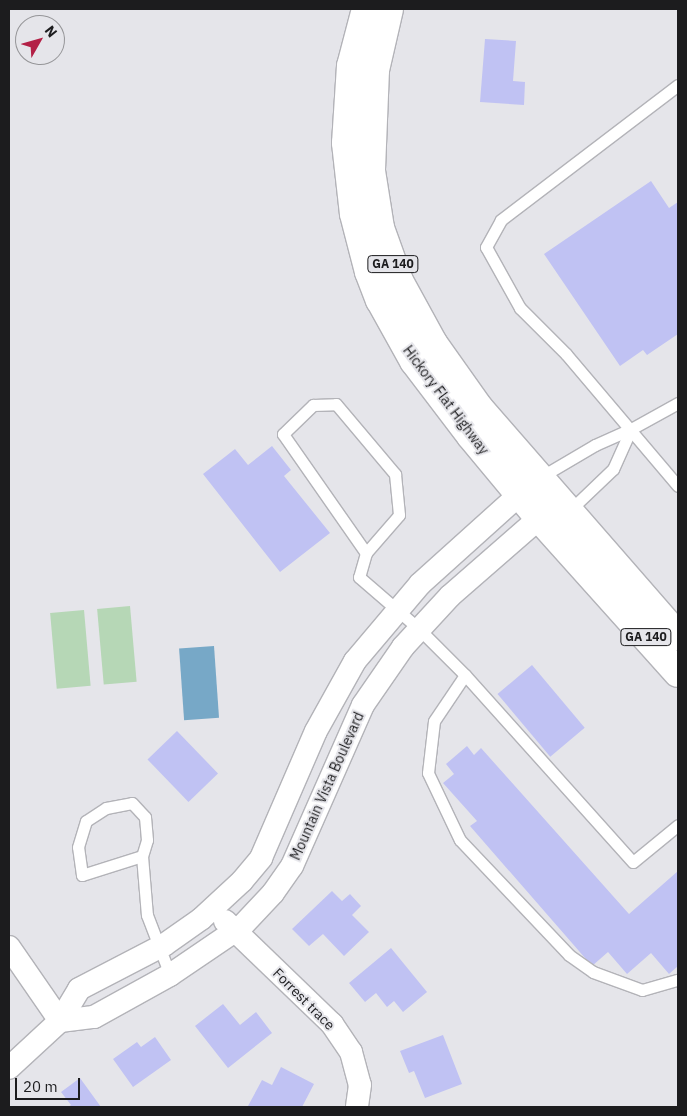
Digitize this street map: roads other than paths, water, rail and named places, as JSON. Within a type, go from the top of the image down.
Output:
[{"type":"main road","name":"Hickory Flat Highway","points":[[366,9],[351,66],[346,121],[350,193],[369,272],[380,300],[414,361],[529,486],[555,510],[678,636]]},
{"type":"main road","name":"Hickory Flat Highway","points":[[389,9],[375,70],[370,139],[375,205],[388,251],[413,310],[529,486]]},
{"type":"main road","name":"Hickory Flat Highway","points":[[555,510],[678,673]]},
{"type":"street","points":[[9,1068],[60,1021],[78,989],[161,947],[213,908],[262,858],[316,732],[342,682],[396,609],[529,486]]},
{"type":"street","name":"Mountain Vista Boulevard","points":[[60,1021],[94,1017],[170,975],[234,932],[273,893],[292,866],[363,705],[418,628],[450,596],[555,510]]},
{"type":"street","name":"Forrest trace","points":[[213,908],[234,932],[332,1024],[351,1052],[360,1085],[357,1107]]},
{"type":"street","points":[[9,947],[60,1021]]},
{"type":"lane","points":[[678,85],[501,220],[486,248],[520,308],[566,354],[632,429],[678,486]]},
{"type":"lane","points":[[529,486],[595,445],[632,429],[678,403]]},
{"type":"lane","points":[[366,553],[283,434],[313,405],[336,404],[395,474],[399,514],[366,553],[359,577],[418,628],[465,675],[633,862],[678,825]]},
{"type":"lane","points":[[555,510],[613,469],[632,429]]},
{"type":"lane","points":[[465,675],[434,721],[428,773],[460,840],[569,955],[593,972],[642,990],[678,980]]},
{"type":"lane","points":[[142,856],[82,875],[78,846],[86,821],[106,808],[132,803],[145,817],[147,840],[142,856],[147,914],[170,975]]},
{"type":"water","points":[[214,646],[219,718],[184,720],[179,648]]}]
